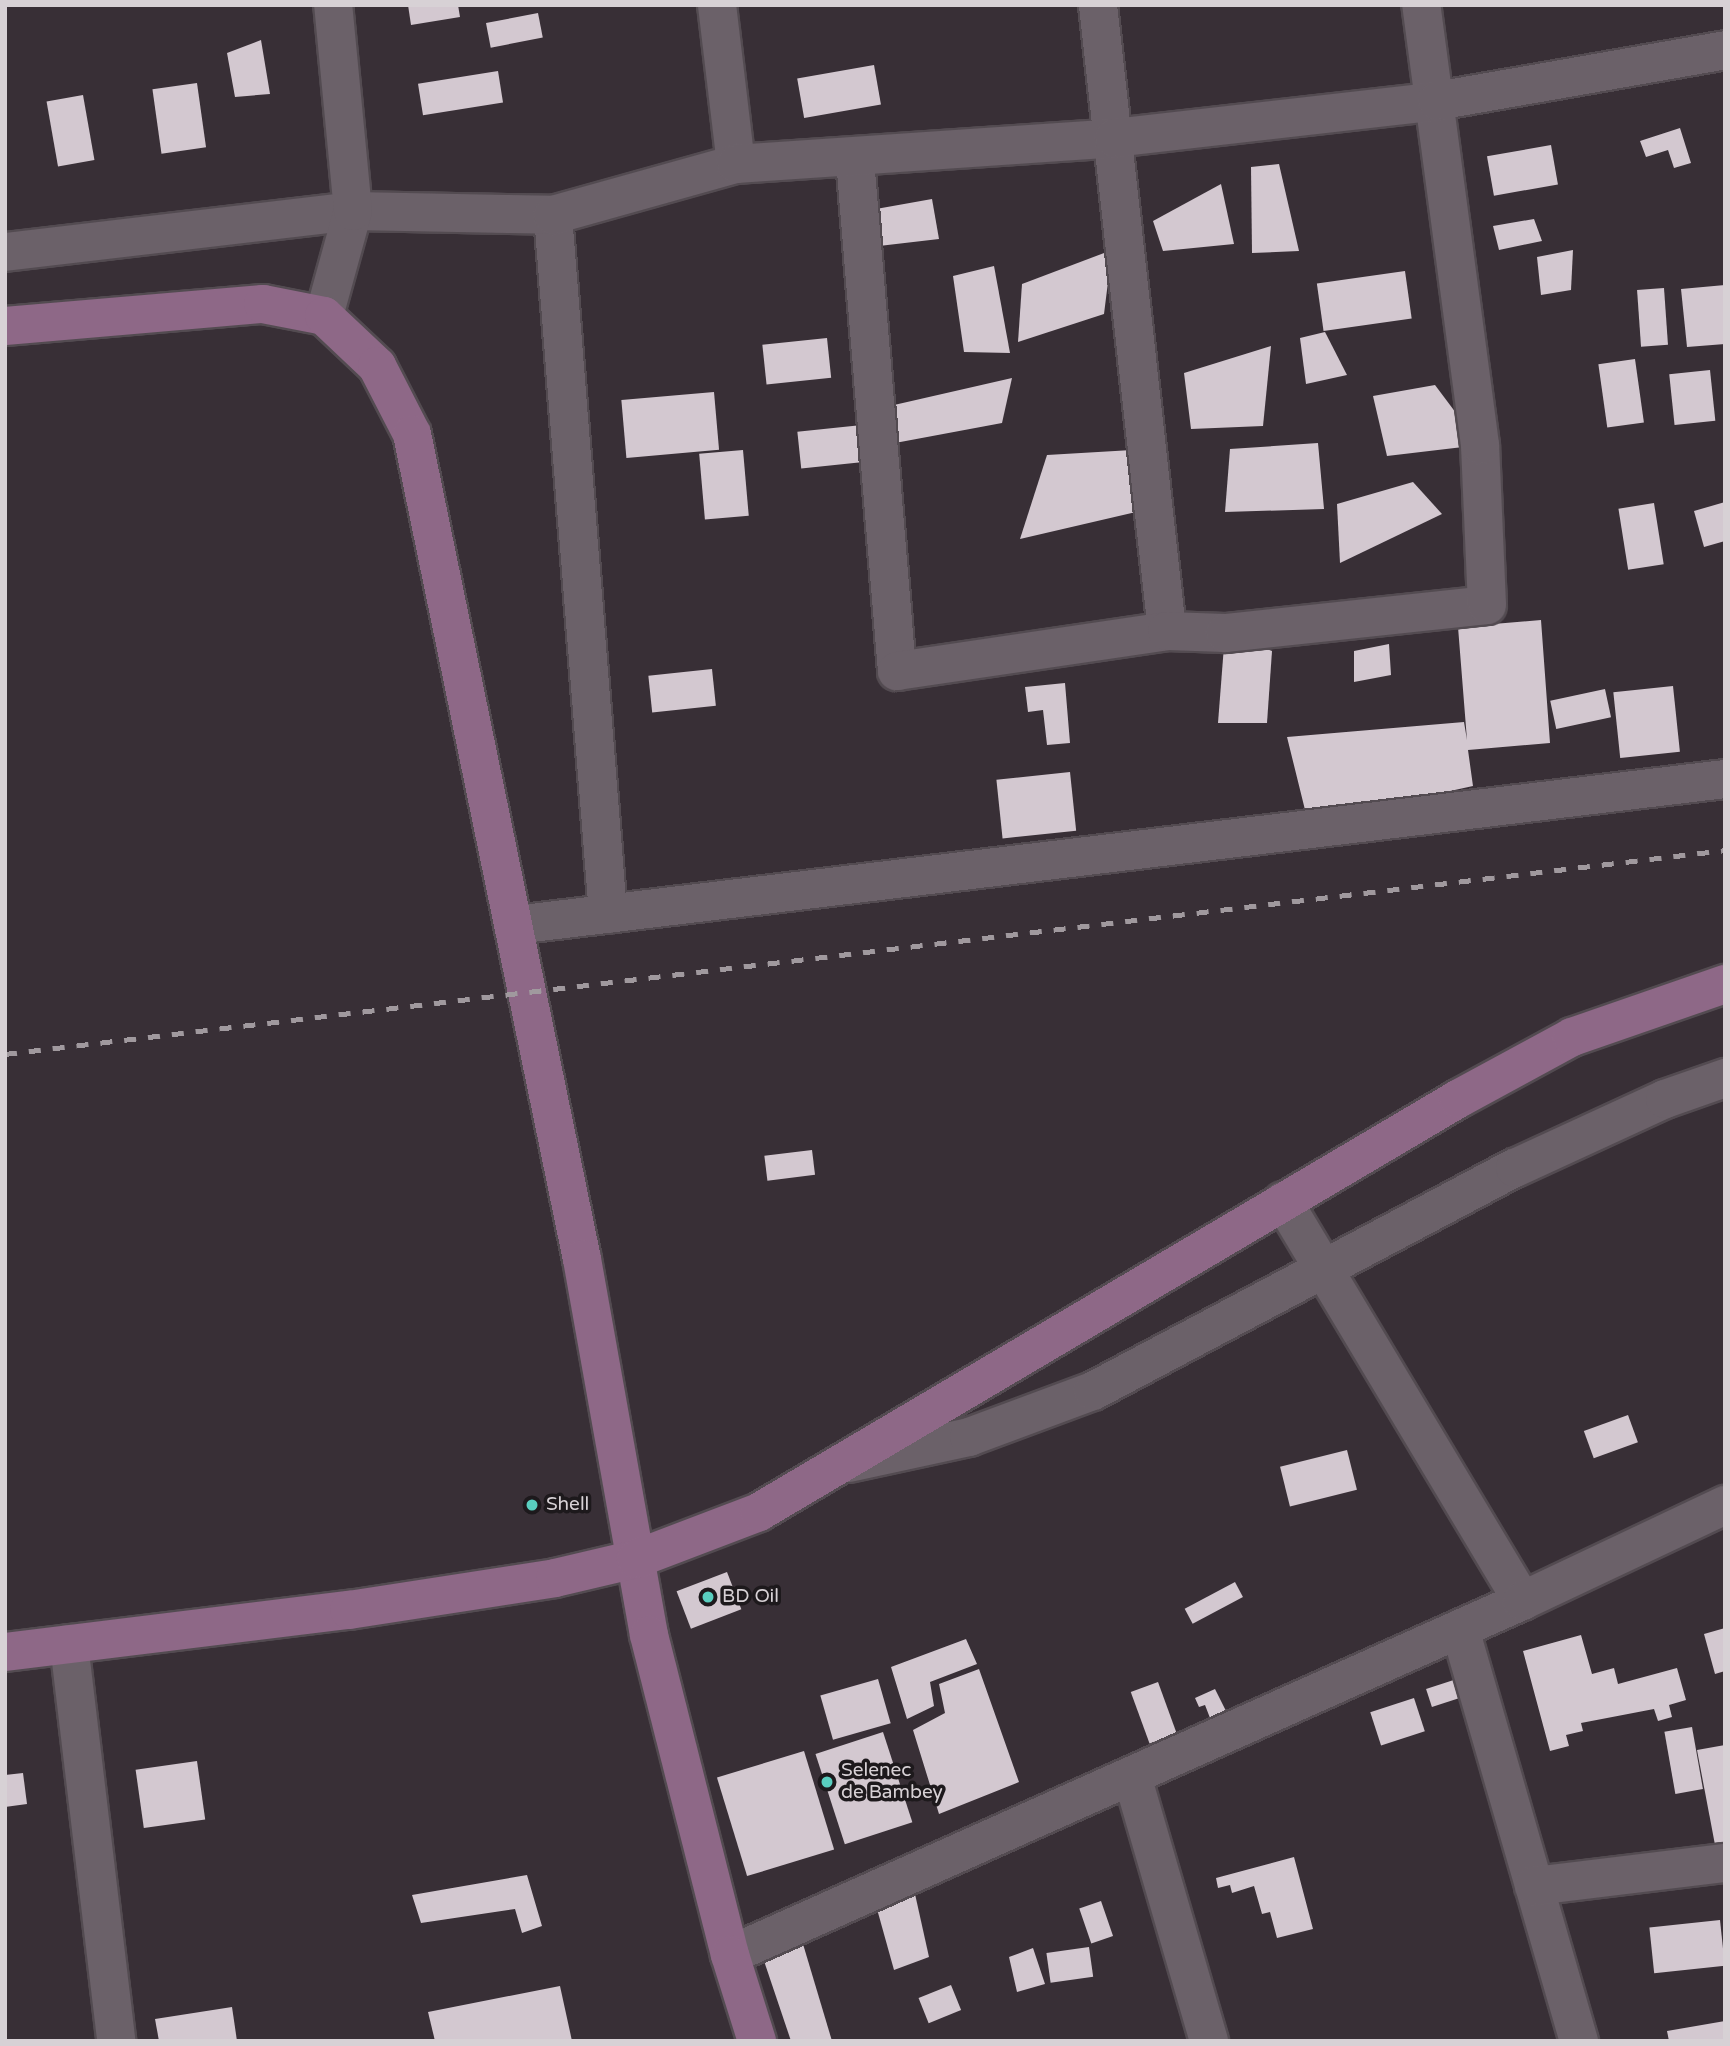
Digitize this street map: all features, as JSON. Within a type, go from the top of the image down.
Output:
[{"type":"main road","points":[[5,326],[263,304],[324,316],[377,366],[412,433],[515,925],[612,1411],[649,1635],[730,1955],[757,2041]]},
{"type":"main road","points":[[5,1651],[477,1592],[636,1559],[759,1512],[849,1462],[1283,1201],[1572,1037],[1725,984]]},
{"type":"street","points":[[324,316],[353,211],[333,5]]},
{"type":"street","points":[[717,5],[736,164]]},
{"type":"street","points":[[1098,5],[1167,631]]},
{"type":"street","points":[[855,159],[897,671],[1167,631],[1225,632],[1487,605],[1480,445],[1437,101],[1421,5]]},
{"type":"street","points":[[5,252],[353,211],[552,215],[736,164],[855,159],[1114,138],[1437,101],[1725,50]]},
{"type":"street","points":[[552,215],[608,914]]},
{"type":"street","points":[[515,925],[1725,779]]},
{"type":"street","points":[[849,1462],[969,1437],[1093,1391],[1515,1168],[1665,1099],[1725,1079]]},
{"type":"street","points":[[1283,1201],[1321,1271],[1522,1601]]},
{"type":"street","points":[[730,1955],[1522,1601],[1725,1505]]},
{"type":"street","points":[[1460,1629],[1579,2041]]},
{"type":"street","points":[[69,1644],[116,2041]]},
{"type":"street","points":[[1132,1776],[1209,2041]]},
{"type":"street","points":[[1534,1886],[1725,1864]]},
{"type":"building","points":[[408,5],[458,5],[460,17],[411,25]]},
{"type":"building","points":[[538,13],[543,38],[491,48],[486,23]]},
{"type":"building","points":[[261,40],[270,94],[235,97],[227,53]]},
{"type":"building","points":[[874,65],[881,104],[804,118],[797,79]]},
{"type":"building","points":[[498,71],[503,103],[423,115],[418,84]]},
{"type":"building","points":[[197,83],[206,147],[161,154],[152,89]]},
{"type":"building","points":[[83,95],[94,160],[58,166],[47,101]]},
{"type":"building","points":[[1680,128],[1691,163],[1674,168],[1668,150],[1646,157],[1640,141]]},
{"type":"building","points":[[1551,145],[1558,184],[1494,196],[1487,156]]},
{"type":"building","points":[[1279,164],[1299,251],[1252,253],[1251,167]]},
{"type":"building","points":[[1221,184],[1234,244],[1163,251],[1153,221]]},
{"type":"building","points":[[932,199],[939,239],[879,246],[876,209]]},
{"type":"building","points":[[1534,219],[1542,241],[1499,250],[1493,226]]},
{"type":"building","points":[[1112,250],[1104,314],[1018,342],[1022,284]]},
{"type":"building","points":[[1573,250],[1571,290],[1541,295],[1537,257]]},
{"type":"building","points":[[994,266],[1010,353],[964,352],[953,276]]},
{"type":"building","points":[[1405,271],[1412,319],[1324,331],[1317,283]]},
{"type":"building","points":[[1725,285],[1725,344],[1687,347],[1681,289]]},
{"type":"building","points":[[1664,288],[1668,345],[1641,347],[1637,290]]},
{"type":"building","points":[[1325,332],[1347,375],[1306,384],[1300,338]]},
{"type":"building","points":[[827,338],[831,378],[767,385],[762,345]]},
{"type":"building","points":[[1271,346],[1263,426],[1191,429],[1184,373]]},
{"type":"building","points":[[1635,359],[1644,422],[1607,428],[1598,364]]},
{"type":"building","points":[[1710,370],[1715,421],[1675,425],[1669,374]]},
{"type":"building","points":[[1012,378],[1002,423],[895,443],[894,405]]},
{"type":"building","points":[[1435,385],[1480,445],[1387,456],[1373,396]]},
{"type":"building","points":[[714,392],[719,450],[626,458],[621,400]]},
{"type":"building","points":[[862,425],[866,462],[801,469],[797,432]]},
{"type":"building","points":[[1318,443],[1324,509],[1225,512],[1230,449]]},
{"type":"building","points":[[743,450],[749,516],[705,520],[699,454]]},
{"type":"building","points":[[1132,450],[1136,512],[1020,539],[1047,455]]},
{"type":"building","points":[[1413,482],[1442,514],[1340,563],[1337,504]]},
{"type":"building","points":[[1725,502],[1725,541],[1704,547],[1694,511]]},
{"type":"building","points":[[1654,503],[1664,564],[1628,570],[1618,509]]},
{"type":"building","points":[[1541,620],[1550,743],[1468,750],[1473,786],[1308,822],[1287,737],[1464,722],[1467,740],[1458,627]]},
{"type":"building","points":[[1225,633],[1272,651],[1267,723],[1218,723]]},
{"type":"building","points":[[1389,644],[1391,675],[1354,682],[1354,651]]},
{"type":"building","points":[[712,669],[716,706],[652,712],[648,676]]},
{"type":"building","points":[[1065,683],[1070,743],[1047,745],[1043,710],[1028,712],[1025,687]]},
{"type":"building","points":[[1673,686],[1680,752],[1620,758],[1613,692]]},
{"type":"building","points":[[1605,689],[1611,717],[1556,729],[1550,701]]},
{"type":"building","points":[[1070,772],[1076,831],[1003,838],[996,780]]},
{"type":"building","points":[[812,1150],[815,1175],[767,1181],[764,1156]]},
{"type":"building","points":[[1628,1415],[1638,1442],[1594,1458],[1584,1431]]},
{"type":"building","points":[[1347,1450],[1357,1490],[1290,1506],[1280,1467]]},
{"type":"building","points":[[727,1572],[741,1609],[691,1629],[677,1591]]},
{"type":"building","points":[[1235,1582],[1243,1597],[1193,1624],[1185,1609]]},
{"type":"building","points":[[1725,1628],[1725,1671],[1715,1674],[1704,1634]]},
{"type":"building","points":[[1581,1635],[1592,1674],[1614,1668],[1618,1684],[1677,1668],[1686,1700],[1669,1705],[1672,1717],[1658,1721],[1654,1709],[1581,1723],[1583,1731],[1566,1735],[1569,1746],[1550,1751],[1523,1651]]},
{"type":"building","points":[[966,1639],[977,1664],[930,1682],[934,1706],[907,1719],[891,1667]]},
{"type":"building","points":[[979,1669],[1019,1782],[939,1814],[913,1730],[945,1713],[939,1684]]},
{"type":"building","points":[[1466,1676],[1472,1694],[1432,1707],[1426,1689]]},
{"type":"building","points":[[878,1679],[891,1723],[833,1740],[820,1696]]},
{"type":"building","points":[[1158,1682],[1177,1734],[1150,1744],[1131,1692]]},
{"type":"building","points":[[1215,1689],[1226,1711],[1210,1718],[1205,1705],[1199,1707],[1195,1698]]},
{"type":"building","points":[[1414,1698],[1425,1731],[1381,1746],[1370,1712]]},
{"type":"building","points":[[1692,1727],[1703,1789],[1675,1794],[1664,1732]]},
{"type":"building","points":[[883,1732],[912,1822],[845,1844],[815,1754]]},
{"type":"building","points":[[1725,1745],[1725,1849],[1716,1850],[1697,1750]]},
{"type":"building","points":[[804,1751],[834,1849],[747,1876],[717,1778]]},
{"type":"building","points":[[197,1761],[205,1819],[144,1828],[136,1770]]},
{"type":"building","points":[[23,1773],[27,1804],[5,1807],[5,1775]]},
{"type":"building","points":[[1294,1857],[1313,1929],[1277,1938],[1270,1912],[1262,1914],[1254,1886],[1232,1893],[1230,1885],[1218,1888],[1216,1878]]},
{"type":"building","points":[[527,1875],[542,1926],[522,1933],[515,1909],[421,1923],[412,1895]]},
{"type":"building","points":[[915,1894],[929,1957],[894,1970],[877,1909]]},
{"type":"building","points":[[1101,1901],[1113,1936],[1091,1943],[1079,1908]]},
{"type":"building","points":[[1720,1920],[1725,1966],[1654,1973],[1649,1927]]},
{"type":"building","points":[[800,1934],[832,2041],[791,2041],[760,1949]]},
{"type":"building","points":[[1089,1947],[1093,1977],[1051,1983],[1046,1953]]},
{"type":"building","points":[[1033,1948],[1045,1984],[1017,1992],[1009,1957]]},
{"type":"building","points":[[951,1985],[961,2010],[929,2023],[919,1998]]},
{"type":"building","points":[[560,1986],[572,2041],[435,2041],[428,2012]]},
{"type":"building","points":[[232,2007],[237,2041],[159,2041],[155,2019]]},
{"type":"building","points":[[1725,2021],[1725,2041],[1669,2041],[1667,2031]]},
{"type":"railway","points":[[5,1054],[1725,850]]},
{"type":"place","name":"Shell","points":[[532,1505]]},
{"type":"place","name":"BD Oil","points":[[708,1597]]},
{"type":"place","name":"Selenec de Bambey","points":[[827,1782]]}]
